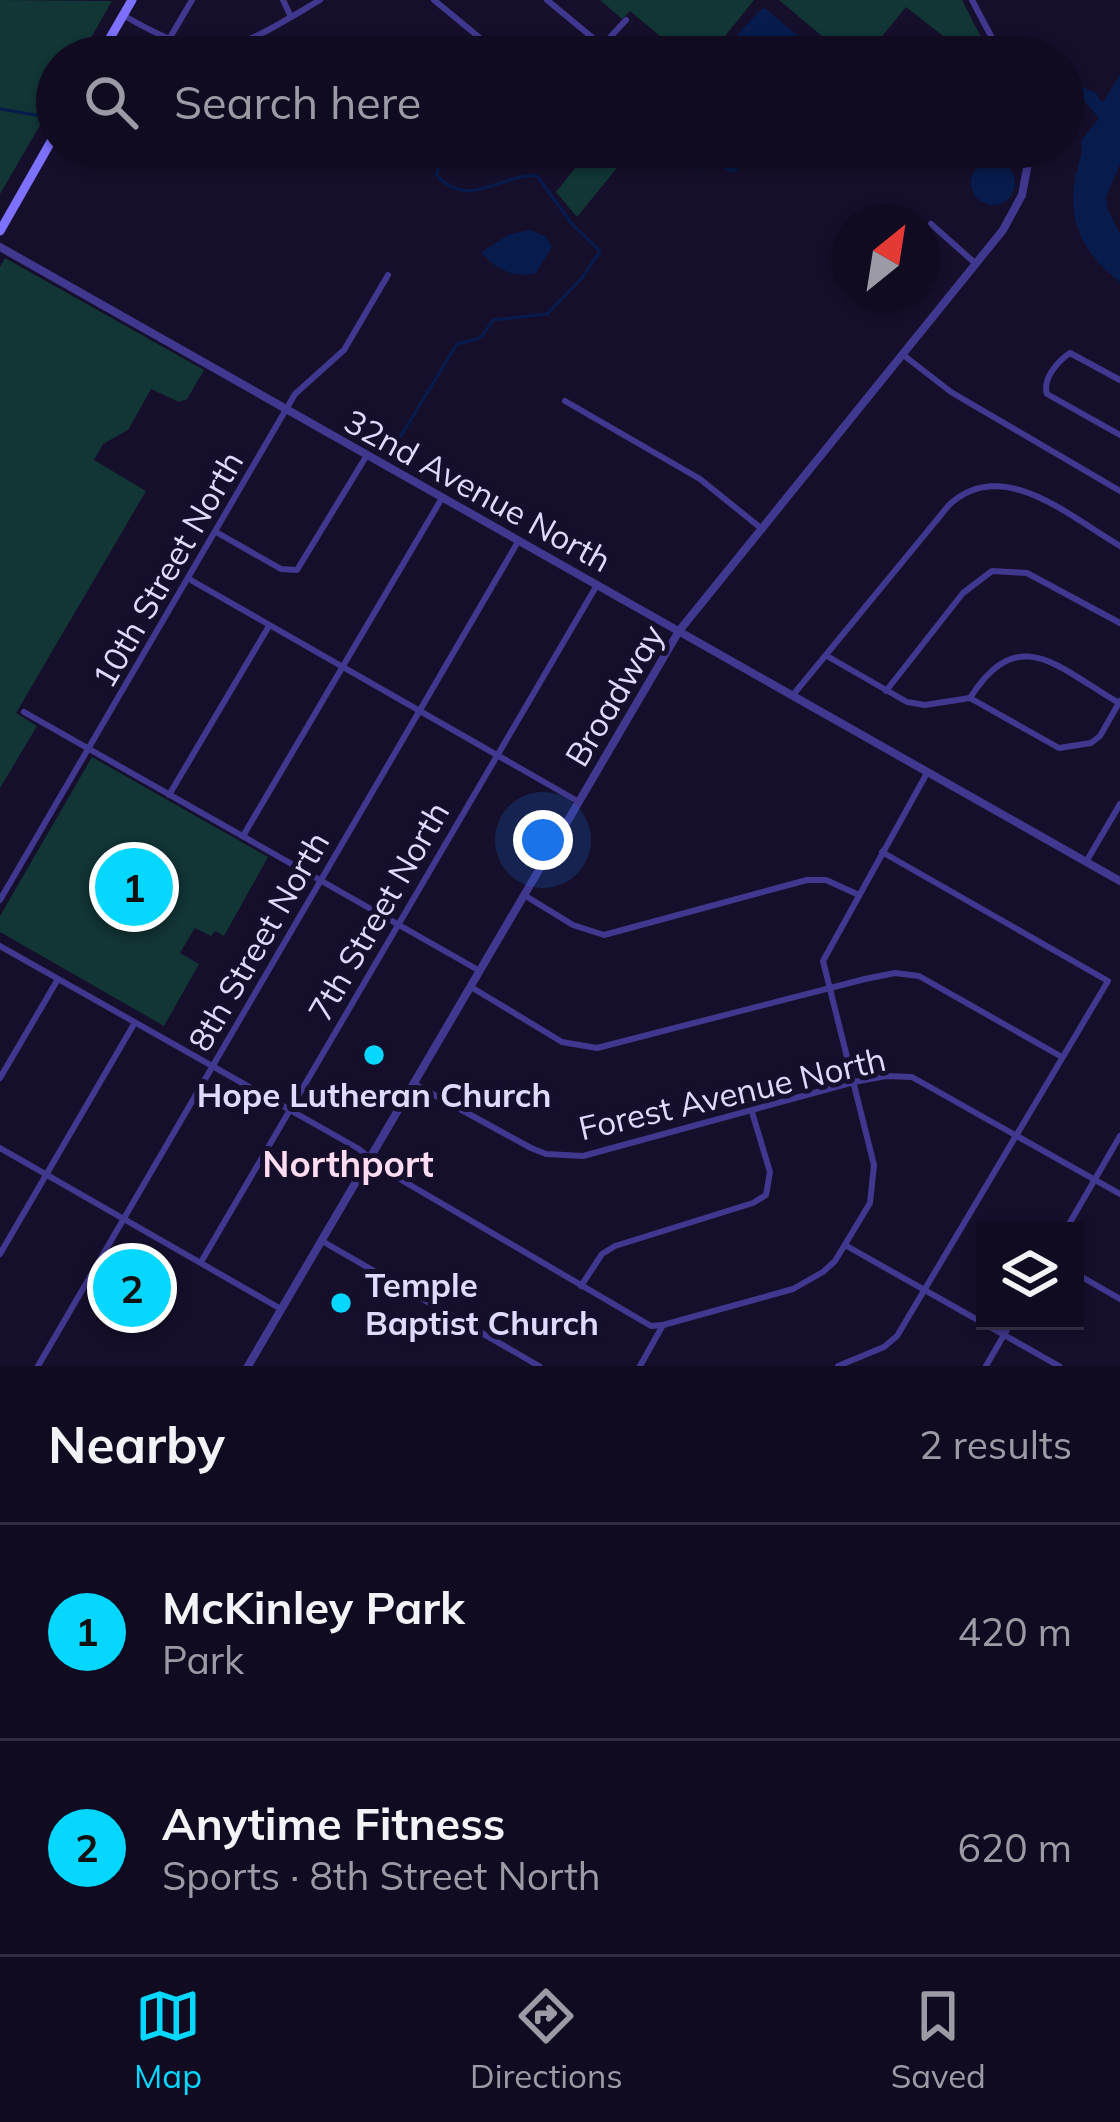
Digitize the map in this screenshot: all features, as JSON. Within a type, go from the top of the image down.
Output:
[{"type":"main road","points":[[111,36],[132,0]]},
{"type":"main road","points":[[0,230],[36,167]]},
{"type":"street","points":[[170,36],[192,0]]},
{"type":"street","points":[[283,0],[291,17]]},
{"type":"street","points":[[255,36],[320,0]]},
{"type":"street","points":[[434,0],[478,36]]},
{"type":"street","points":[[547,0],[589,36]]},
{"type":"street","points":[[973,0],[991,36]]},
{"type":"street","points":[[123,15],[161,36]]},
{"type":"street","points":[[612,36],[626,20]]},
{"type":"street","name":"Broadway","points":[[248,1366],[679,631],[1014,212],[1029,168]]},
{"type":"street","points":[[940,232],[975,263]]},
{"type":"street","name":"32nd Avenue North","points":[[0,247],[1120,881]]},
{"type":"street","name":"10th Street North","points":[[0,900],[302,385],[344,350],[388,274]]},
{"type":"street","points":[[1120,380],[1070,353],[1045,388],[1047,394],[1120,435]]},
{"type":"street","points":[[902,354],[951,392],[1120,491]]},
{"type":"street","points":[[566,400],[700,479],[762,529]]},
{"type":"street","points":[[216,532],[281,569],[297,570],[367,454]]},
{"type":"street","points":[[793,695],[949,505],[970,488],[1011,485],[1119,542]]},
{"type":"street","points":[[243,836],[443,497]]},
{"type":"street","name":"8th Street North","points":[[38,1366],[519,540]]},
{"type":"street","points":[[886,691],[964,592],[992,572],[1027,573],[1120,623]]},
{"type":"street","points":[[189,579],[579,802]]},
{"type":"street","name":"7th Street North","points":[[201,1262],[597,585]]},
{"type":"street","points":[[169,794],[269,626]]},
{"type":"street","points":[[826,656],[886,691],[925,705],[970,698],[1059,748],[1091,743],[1119,702],[1029,655],[1002,660],[970,698]]},
{"type":"street","points":[[24,712],[480,971]]},
{"type":"street","points":[[0,946],[290,1110],[580,1286],[651,1326],[663,1325],[793,1289],[824,1272],[870,1203],[875,1182],[823,961],[928,772]]},
{"type":"street","points":[[1086,862],[1120,804]]},
{"type":"street","points":[[838,1366],[884,1347],[897,1336],[1108,981],[883,852]]},
{"type":"street","points":[[524,895],[586,931],[604,934],[807,880],[826,880],[859,895]]},
{"type":"street","points":[[470,987],[562,1042],[597,1048],[895,973],[919,976],[1062,1057]]},
{"type":"street","points":[[0,1078],[58,979]]},
{"type":"street","points":[[0,1254],[135,1023]]},
{"type":"street","name":"Forest Avenue North","points":[[414,1084],[531,1148],[583,1156],[854,1082],[911,1077],[1120,1194]]},
{"type":"street","points":[[580,1286],[602,1254],[615,1246],[754,1203],[766,1195],[770,1172],[752,1112]]},
{"type":"street","points":[[1070,1222],[1120,1136]]},
{"type":"street","points":[[0,1148],[281,1309]]},
{"type":"street","points":[[322,1240],[539,1366]]},
{"type":"street","points":[[845,1245],[1059,1366]]},
{"type":"street","points":[[1084,1278],[1120,1299]]},
{"type":"street","points":[[640,1366],[663,1325]]},
{"type":"street","points":[[986,1366],[1007,1330]]},
{"type":"green space","points":[[0,0],[112,1],[92,36],[36,36],[36,132],[0,194]]},
{"type":"green space","points":[[600,0],[754,0],[725,36],[660,36],[630,11],[622,19]]},
{"type":"green space","points":[[779,0],[962,0],[980,36],[943,36],[906,7],[882,36],[822,36]]},
{"type":"green space","points":[[575,168],[617,168],[577,217],[556,192]]},
{"type":"green space","points":[[5,258],[204,370],[187,399],[179,402],[151,389],[128,430],[103,444],[94,460],[146,491],[16,713],[37,726],[0,788],[0,267]]},
{"type":"green space","points":[[92,757],[268,857],[224,936],[195,928],[180,953],[199,964],[164,1026],[0,932],[0,916]]},
{"type":"water","points":[[762,8],[798,36],[736,36]]},
{"type":"water","points":[[1120,75],[1120,164],[1106,197],[1120,234],[1120,282],[1089,250],[1074,211],[1076,175],[1078,168],[1084,168],[1084,137],[1099,118],[1084,100],[1084,88],[1096,93],[1102,103]]},
{"type":"water","points":[[976,168],[1010,168],[1014,192],[1002,204],[984,204],[972,192]]},
{"type":"water","points":[[531,230],[546,237],[552,247],[536,273],[505,271],[481,252],[510,234]]},
{"type":"waterway","points":[[0,109],[36,115]]},
{"type":"waterway","points":[[391,452],[457,344],[479,338],[493,320],[547,314],[582,278],[600,251],[572,224],[537,176],[472,191],[448,185],[436,174],[439,168]]},
{"type":"place","name":"McKinley Park","points":[[134,887]]},
{"type":"place","name":"Hope Lutheran Church","points":[[374,1055]]},
{"type":"place","name":"Anytime Fitness","points":[[132,1288]]},
{"type":"place","name":"Temple Baptist Church","points":[[341,1303]]},
{"type":"district","name":"Northport","points":[[348,1163]]}]
